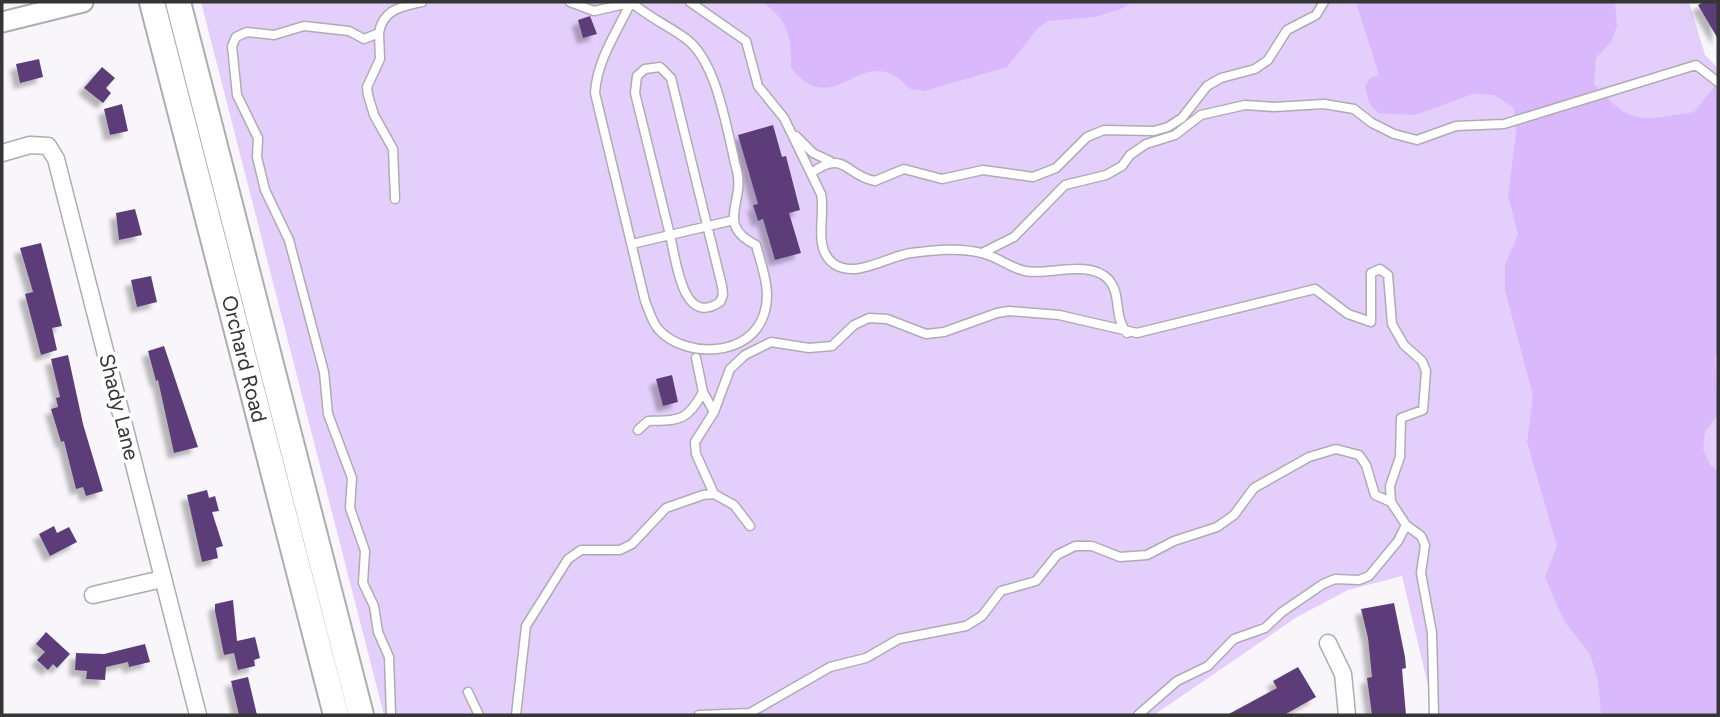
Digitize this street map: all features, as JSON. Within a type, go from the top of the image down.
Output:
[{"type":"main road","name":"Orchard Road","points":[[152,2],[336,715]]},
{"type":"main road","name":"Orchard Road","points":[[178,2],[361,715]]},
{"type":"street","points":[[2,22],[83,2]]},
{"type":"street","name":"Shady Lane","points":[[2,153],[30,145],[48,146],[56,159],[198,715]]},
{"type":"street","points":[[93,594],[162,579]]},
{"type":"street","points":[[1328,643],[1343,674],[1346,715]]},
{"type":"lane","points":[[395,199],[393,149],[374,115],[367,87],[380,59],[379,33],[383,20],[389,12],[422,2]]},
{"type":"lane","points":[[570,2],[594,11],[632,2]]},
{"type":"lane","points":[[632,2],[659,24],[686,38],[708,62],[741,186],[732,207],[734,220],[742,238],[756,245],[768,296],[764,315],[757,329],[740,342],[700,350],[678,346],[657,329],[645,301],[595,93],[596,76],[604,55],[632,2]]},
{"type":"lane","points":[[690,2],[746,41],[758,86],[794,135],[825,161],[836,162],[875,181],[904,169],[942,179],[983,170],[1025,178],[1049,172],[1095,133],[1113,128],[1154,131],[1182,118],[1207,86],[1221,78],[1255,69],[1268,60],[1291,27],[1316,15],[1324,2]]},
{"type":"lane","points":[[379,33],[364,39],[349,31],[304,26],[274,35],[247,32],[236,37],[232,46],[237,95],[258,138],[257,157],[264,190],[289,240],[324,372],[328,414],[352,478],[350,508],[365,551],[363,583],[374,606],[378,632],[389,657],[391,715]]},
{"type":"lane","points":[[982,253],[1014,237],[1038,209],[1065,185],[1106,175],[1122,166],[1130,155],[1146,144],[1175,135],[1201,115],[1245,104],[1274,107],[1324,104],[1354,109],[1371,123],[1418,140],[1456,126],[1504,124],[1696,65],[1718,82]]},
{"type":"lane","points":[[651,67],[660,67],[671,78],[723,295],[713,307],[695,308],[687,299],[670,235],[635,93],[637,76],[651,67]]},
{"type":"lane","points":[[784,118],[811,173],[823,206],[820,238],[825,254],[833,263],[861,269],[892,256],[939,250],[982,253],[1024,271],[1088,270],[1109,280],[1114,291],[1119,324],[1127,333]]},
{"type":"lane","points":[[811,173],[821,164],[836,162]]},
{"type":"lane","points":[[632,244],[734,220]]},
{"type":"lane","points":[[714,494],[695,449],[698,436],[714,412],[730,369],[744,355],[771,342],[809,348],[832,346],[854,325],[869,318],[887,319],[926,334],[944,332],[1009,311],[1059,315],[1127,333],[1155,331],[1308,289],[1320,291],[1348,314],[1371,322],[1371,273],[1375,270],[1384,271],[1389,282],[1392,324],[1404,345],[1422,361],[1427,376],[1423,410],[1401,418],[1400,457],[1390,486],[1391,502],[1406,525],[1421,536],[1425,545],[1421,573],[1432,633],[1434,715]]},
{"type":"lane","points":[[696,358],[703,393],[714,412]]},
{"type":"lane","points":[[638,430],[648,421],[670,421],[690,414],[703,393]]},
{"type":"lane","points":[[699,715],[750,713],[830,667],[866,658],[899,639],[966,626],[982,616],[1001,591],[1036,581],[1057,555],[1075,546],[1092,546],[1121,557],[1136,557],[1155,552],[1174,541],[1208,531],[1234,515],[1248,493],[1263,481],[1324,451],[1336,449],[1359,455],[1366,465],[1375,495],[1391,502]]},
{"type":"lane","points":[[516,715],[526,626],[568,559],[581,550],[620,550],[632,544],[666,508],[703,495],[714,494],[734,505],[750,526]]},
{"type":"lane","points":[[1138,715],[1177,681],[1208,666],[1234,639],[1265,628],[1282,612],[1322,584],[1335,579],[1359,580],[1369,576],[1398,541],[1406,525]]},
{"type":"lane","points":[[468,692],[480,715]]},
{"type":"shaded area","points":[[201,2],[1689,2],[1705,55],[1718,68],[1718,715],[1435,715],[1402,576],[1348,590],[1297,617],[1154,715],[384,715]]},
{"type":"shaded area","points":[[762,2],[1133,2],[1121,9],[1094,17],[1048,21],[1038,28],[1007,67],[925,91],[910,89],[893,75],[878,71],[822,88],[807,83],[791,68],[791,47],[787,30],[778,16]]},
{"type":"shaded area","points":[[1356,2],[1615,2],[1617,26],[1611,42],[1596,58],[1594,84],[1618,108],[1628,114],[1649,118],[1694,112],[1718,82],[1718,351],[1715,356],[1718,414],[1705,432],[1703,449],[1710,465],[1718,471],[1718,715],[1601,715],[1598,680],[1590,654],[1564,621],[1545,577],[1557,546],[1527,442],[1533,395],[1505,291],[1505,265],[1518,234],[1508,195],[1516,134],[1514,108],[1494,95],[1473,94],[1415,115],[1378,113],[1369,103],[1365,86],[1370,78],[1379,75]]},
{"type":"building","points":[[1718,2],[1718,39],[1698,5]]},
{"type":"building","points":[[590,16],[597,34],[583,38],[578,20]]},
{"type":"building","points":[[39,59],[43,77],[20,83],[16,64]]},
{"type":"building","points":[[102,67],[115,78],[106,88],[111,93],[103,103],[84,88]]},
{"type":"building","points":[[122,104],[128,131],[110,135],[104,109]]},
{"type":"building","points":[[773,125],[782,157],[786,156],[800,210],[789,213],[801,253],[775,260],[763,219],[758,221],[753,205],[758,204],[738,135]]},
{"type":"building","points":[[135,209],[142,235],[119,240],[116,213]]},
{"type":"building","points":[[41,243],[62,326],[52,328],[57,350],[41,355],[25,294],[33,292],[20,248]]},
{"type":"building","points":[[151,276],[157,302],[137,307],[131,280]]},
{"type":"building","points":[[164,346],[198,447],[174,453],[158,380],[156,381],[148,351]]},
{"type":"building","points":[[68,355],[83,424],[103,491],[86,496],[83,487],[76,489],[64,441],[61,442],[51,409],[58,407],[56,398],[60,397],[51,359]]},
{"type":"building","points":[[672,375],[678,402],[663,406],[656,379]]},
{"type":"building","points":[[207,490],[209,498],[215,496],[219,511],[212,512],[223,546],[216,548],[218,558],[202,562],[187,495]]},
{"type":"building","points":[[54,526],[57,533],[69,527],[77,542],[50,556],[39,534]]},
{"type":"building","points":[[233,600],[237,641],[255,637],[260,658],[254,660],[255,666],[238,670],[234,653],[224,655],[215,611],[215,604]]},
{"type":"building","points":[[1394,603],[1405,657],[1406,668],[1402,669],[1406,715],[1372,715],[1367,678],[1372,677],[1368,638],[1361,609]]},
{"type":"building","points":[[46,632],[70,654],[57,668],[53,664],[48,670],[37,660],[45,652],[36,644]]},
{"type":"building","points":[[145,644],[150,662],[129,667],[128,662],[106,667],[105,680],[86,679],[87,671],[75,670],[76,653],[104,654]]},
{"type":"building","points":[[1298,667],[1316,697],[1284,715],[1227,715],[1277,688],[1273,681]]},
{"type":"building","points":[[248,677],[257,715],[239,715],[231,681]]}]
